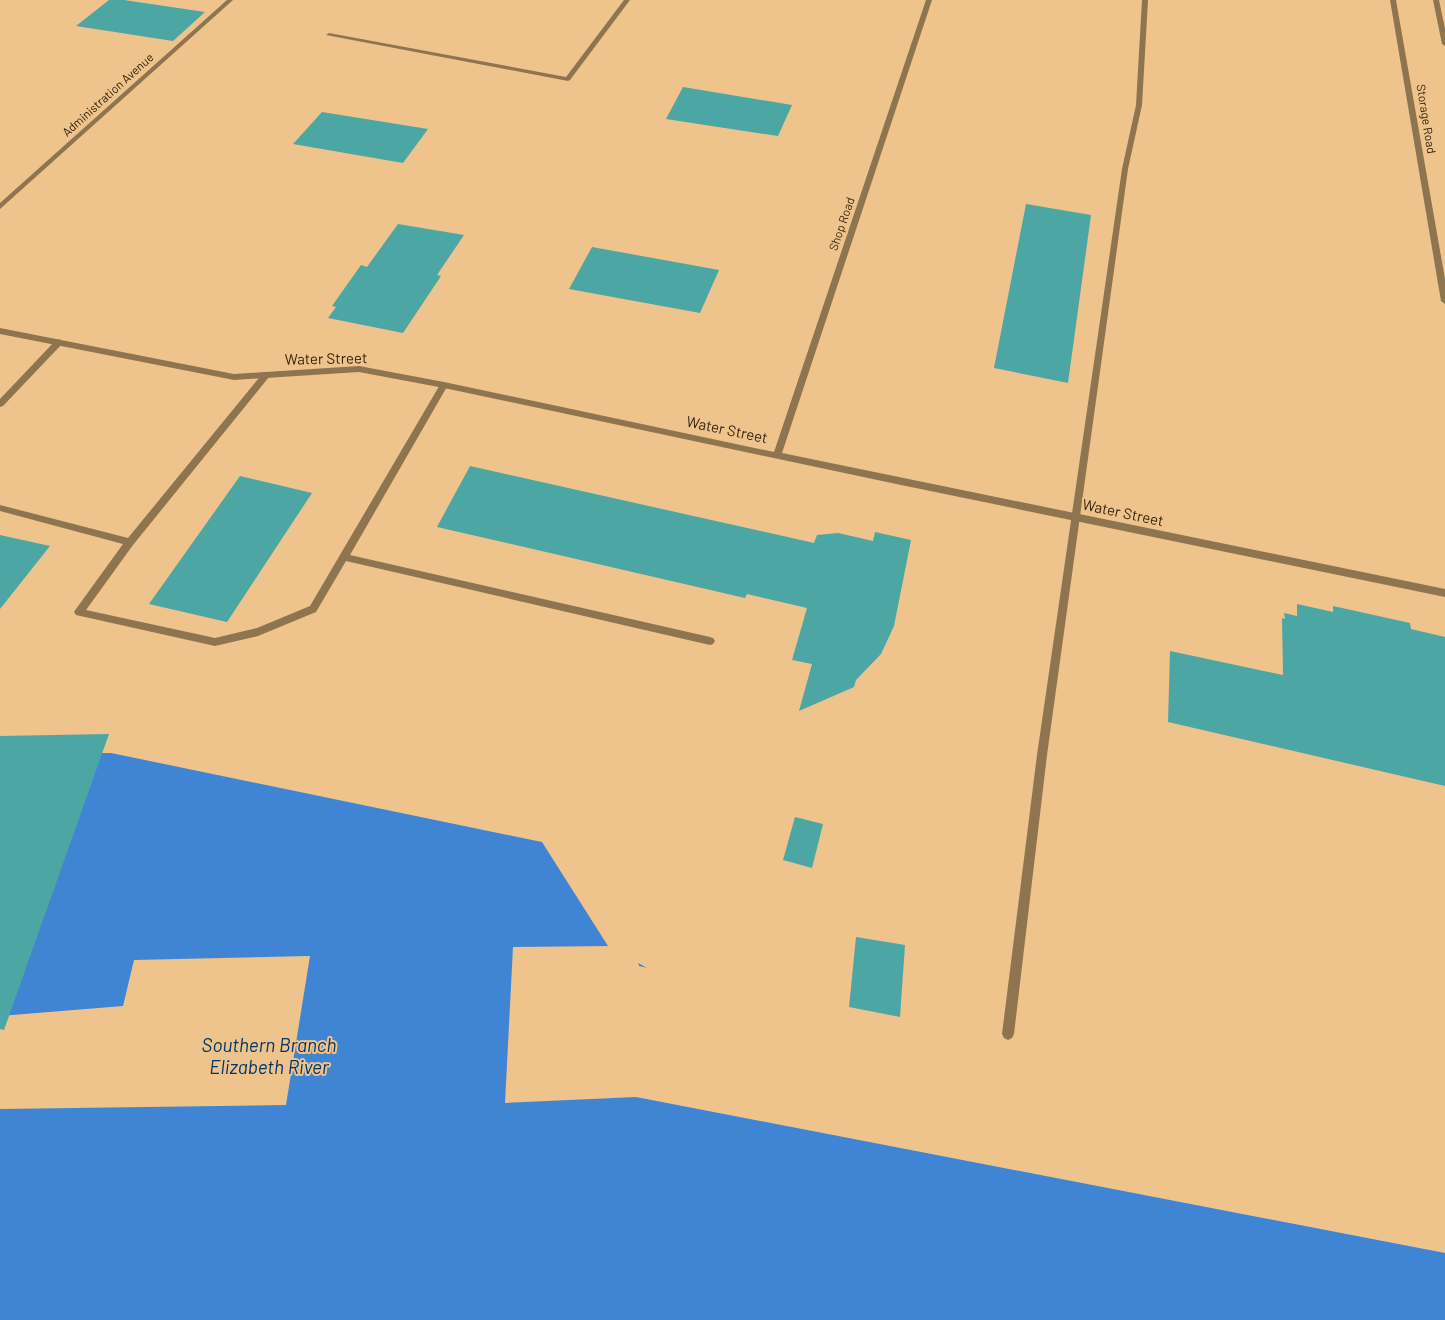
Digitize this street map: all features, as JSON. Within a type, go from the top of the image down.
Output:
[{"type":"street","name":"Administration Avenue","points":[[0,208],[230,0]]},
{"type":"street","points":[[329,34],[568,79],[627,0]]},
{"type":"street","name":"Shop Road","points":[[777,455],[929,0]]},
{"type":"street","points":[[1008,1034],[1042,756],[1125,169],[1139,105],[1145,0]]},
{"type":"street","name":"Storage Road","points":[[1393,0],[1445,301]]},
{"type":"street","points":[[1436,0],[1445,44]]},
{"type":"street","name":"Water Street","points":[[0,330],[234,376],[359,370],[444,385],[1445,593]]},
{"type":"street","points":[[0,404],[59,342]]},
{"type":"street","points":[[266,375],[130,542],[79,612],[215,642],[258,632],[313,609],[444,385]]},
{"type":"street","points":[[0,508],[130,542]]},
{"type":"street","points":[[343,557],[710,641]]},
{"type":"water","name":"Southern Branch Elizabeth River","points":[[111,753],[542,842],[608,946],[672,982],[1445,1128],[1445,1320],[0,1320],[0,754]]},
{"type":"pier","points":[[613,946],[638,961],[639,966],[653,969],[673,980],[1445,1126],[1445,1253],[636,1097],[505,1103],[513,947]]},
{"type":"pier","points":[[310,956],[286,1105],[0,1109],[0,1016],[123,1006],[134,960]]},
{"type":"building","points":[[109,0],[124,0],[205,12],[173,41],[76,26]]},
{"type":"building","points":[[683,87],[792,105],[778,136],[666,119]]},
{"type":"building","points":[[322,112],[428,129],[403,163],[293,144]]},
{"type":"building","points":[[1026,204],[1091,215],[1068,383],[994,368]]},
{"type":"building","points":[[398,224],[464,235],[437,275],[441,276],[403,333],[328,318],[336,307],[332,306],[361,265],[367,267]]},
{"type":"building","points":[[592,247],[719,270],[700,313],[569,289]]},
{"type":"building","points":[[470,466],[814,543],[817,535],[838,533],[873,541],[875,532],[911,540],[894,626],[881,654],[856,680],[854,687],[799,711],[812,664],[792,660],[807,608],[747,594],[745,598],[437,527]]},
{"type":"building","points":[[240,476],[312,493],[227,622],[149,604]]},
{"type":"building","points":[[0,535],[50,546],[0,609]]},
{"type":"building","points":[[1297,604],[1333,612],[1333,606],[1410,623],[1411,629],[1445,637],[1445,786],[1168,722],[1170,651],[1283,675],[1282,618],[1285,619],[1284,613],[1297,616]]},
{"type":"building","points":[[109,734],[4,1030],[0,1029],[0,736]]},
{"type":"building","points":[[795,817],[823,824],[812,868],[783,860]]},
{"type":"building","points":[[856,937],[905,945],[900,1017],[849,1007]]}]
